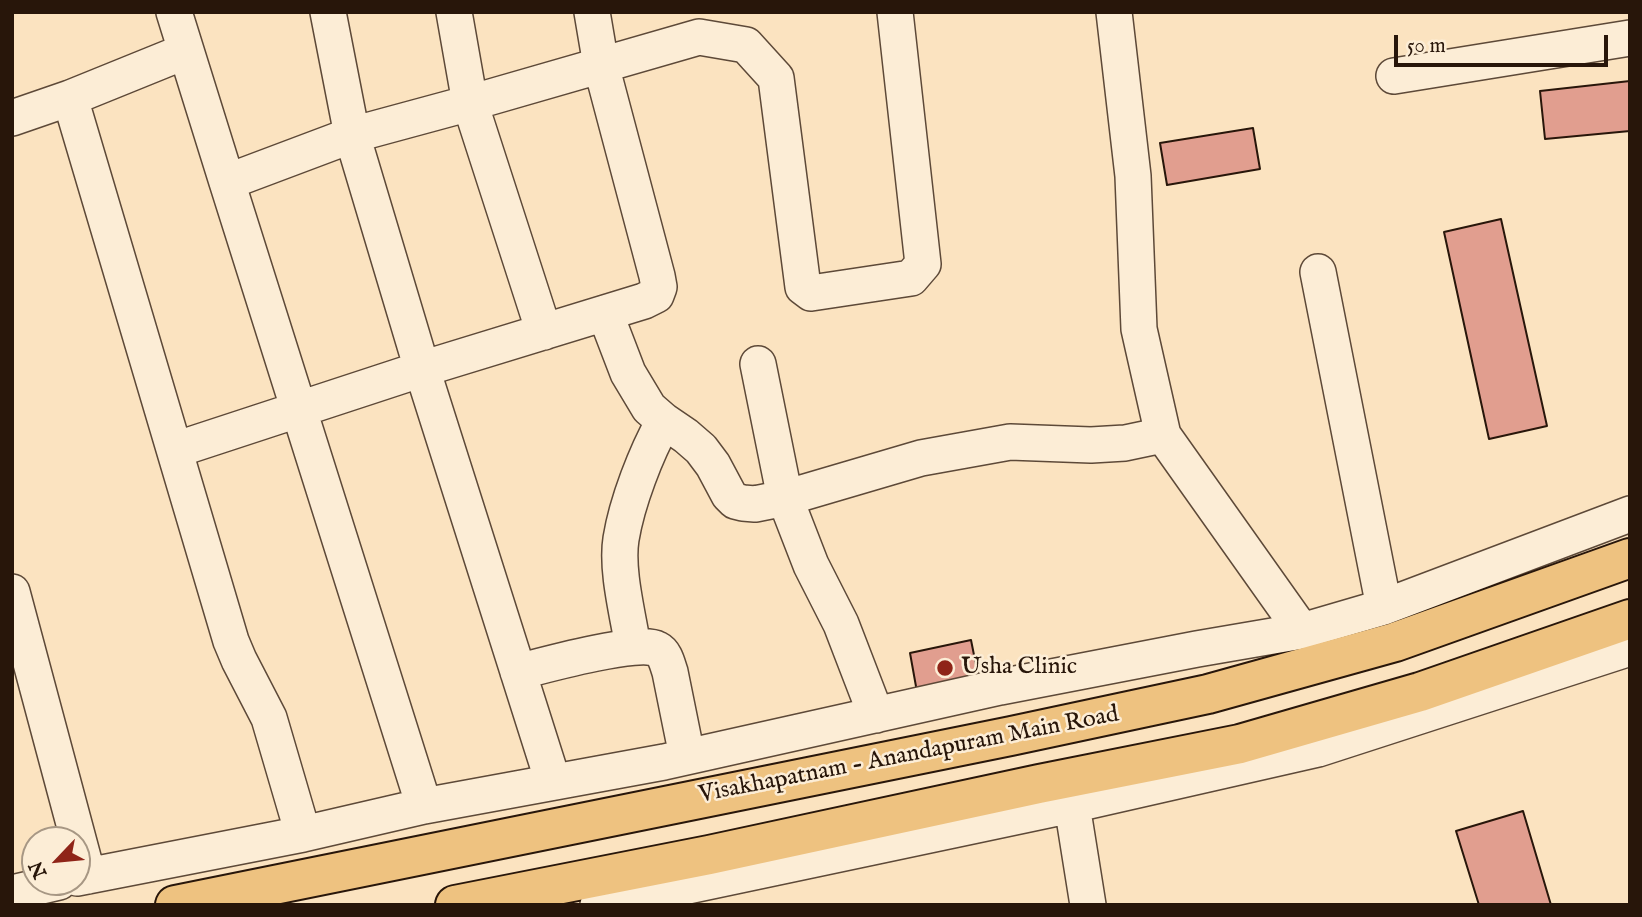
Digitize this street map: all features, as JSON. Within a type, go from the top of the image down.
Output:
[{"type":"main road","name":"Visakhapatnam - Anandapuram Main Road","points":[[175,905],[1208,694],[1395,642],[1630,558]]},
{"type":"main road","points":[[456,905],[1240,744],[1420,692],[1630,620]]},
{"type":"street","points":[[174,12],[424,806]]},
{"type":"street","points":[[328,12],[352,135],[551,782]]},
{"type":"street","points":[[454,12],[470,103],[544,332]]},
{"type":"street","points":[[174,450],[544,332],[609,321],[656,295],[659,287],[601,65],[592,12]]},
{"type":"street","points":[[227,183],[352,135],[699,37],[746,45],[776,78],[803,287],[811,293],[911,278],[923,264],[895,12]]},
{"type":"street","points":[[1114,12],[1133,176],[1139,329],[1163,435],[1302,631]]},
{"type":"street","points":[[1394,76],[1630,38]]},
{"type":"street","points":[[12,118],[70,98],[186,51]]},
{"type":"street","points":[[70,98],[231,642],[269,718],[303,834]]},
{"type":"street","points":[[1318,272],[1384,607]]},
{"type":"street","points":[[609,321],[628,373],[649,408],[701,449],[729,495],[735,501],[743,503],[755,504],[785,498],[921,458],[1010,442],[1091,445],[1125,443],[1163,435]]},
{"type":"street","points":[[758,364],[785,498],[811,565],[841,624],[876,715]]},
{"type":"street","points":[[633,647],[621,578],[621,540],[650,447],[664,421]]},
{"type":"street","points":[[91,876],[303,834],[424,806],[687,756],[1013,685],[1302,631],[1384,607],[1630,514]]},
{"type":"street","points":[[12,592],[63,826]]},
{"type":"street","points":[[518,672],[633,647],[649,646],[659,649],[670,671],[687,756]]},
{"type":"street","points":[[598,905],[1072,805],[1318,749],[1630,648]]},
{"type":"street","points":[[1072,805],[1088,905]]},
{"type":"building","points":[[1630,81],[1630,131],[1545,139],[1540,91]]},
{"type":"building","points":[[1253,128],[1260,169],[1167,185],[1160,143]]},
{"type":"building","points":[[1501,219],[1547,426],[1489,439],[1444,232]]},
{"type":"building","points":[[971,640],[979,680],[917,692],[910,653]]},
{"type":"building","points":[[1523,811],[1551,905],[1479,905],[1456,831]]},
{"type":"place","name":"Usha Clinic","points":[[945,668]]}]
